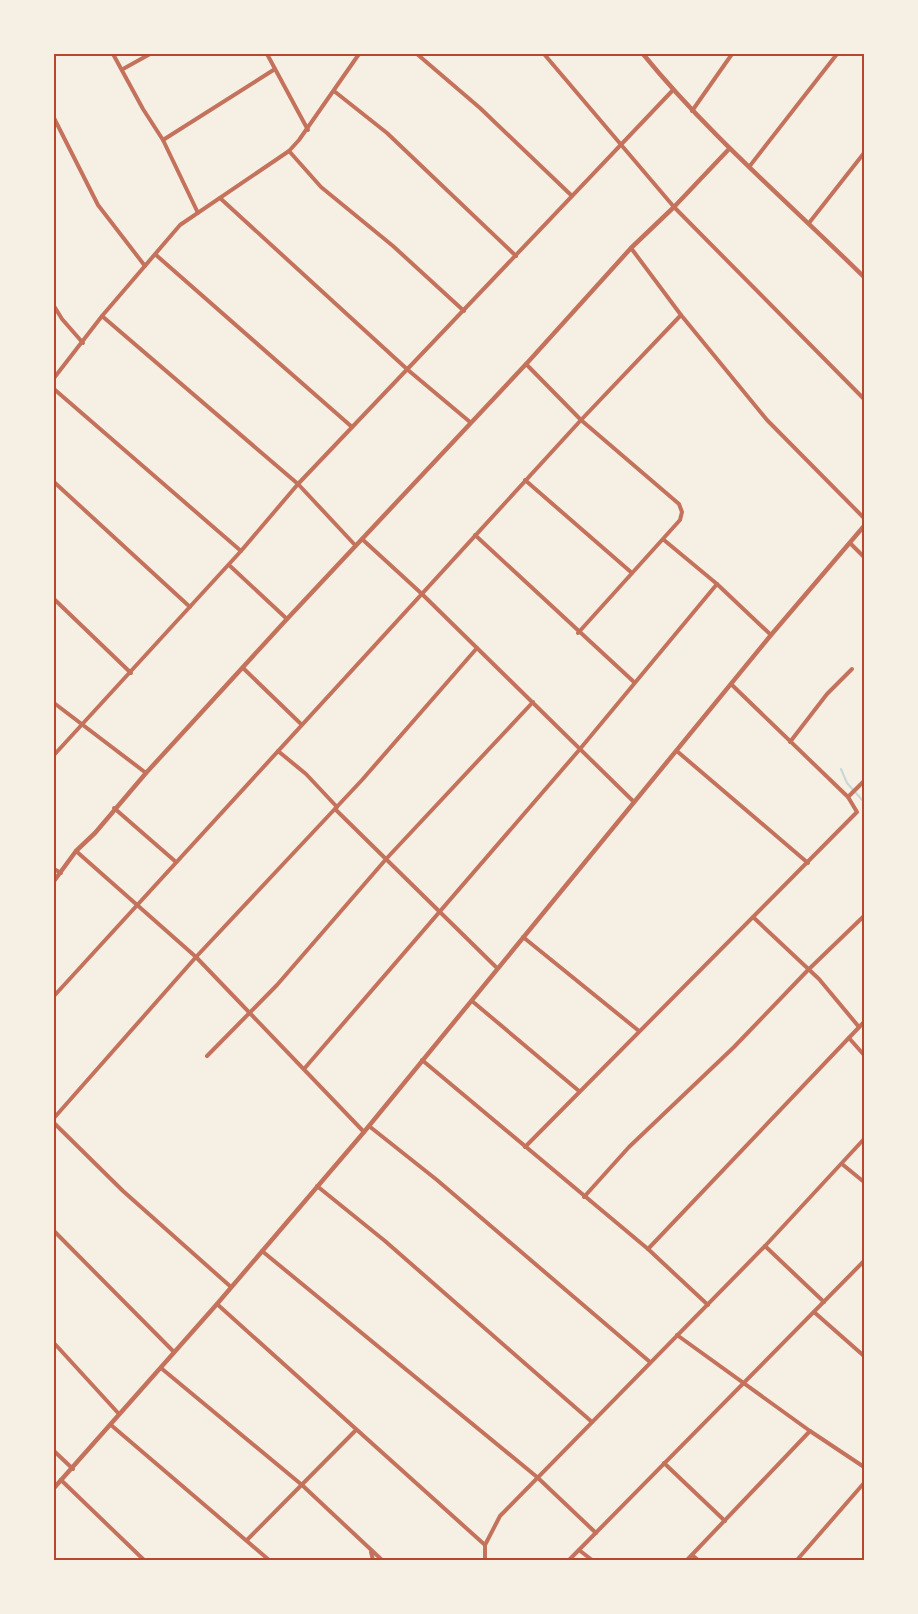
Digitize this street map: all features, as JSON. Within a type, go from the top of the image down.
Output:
[{"type":"street","points":[[113,54],[163,140],[198,213]]},
{"type":"street","points":[[123,69],[150,54]]},
{"type":"street","points":[[267,54],[308,130]]},
{"type":"street","points":[[54,378],[83,343],[102,316],[180,225],[289,151],[308,130],[358,54]]},
{"type":"street","points":[[418,54],[480,108],[572,195]]},
{"type":"street","points":[[544,54],[674,207],[864,399]]},
{"type":"street","points":[[643,54],[692,111],[729,149],[864,276]]},
{"type":"street","points":[[692,111],[732,54]]},
{"type":"street","points":[[749,167],[837,54]]},
{"type":"street","points":[[163,140],[275,69]]},
{"type":"street","points":[[334,90],[387,133],[516,256]]},
{"type":"street","points":[[54,755],[83,726],[229,565],[298,484],[673,90]]},
{"type":"street","points":[[54,118],[98,205],[145,266]]},
{"type":"street","points":[[54,882],[76,851],[95,833],[114,808],[355,544],[362,539],[526,364],[631,248],[674,207],[729,149]]},
{"type":"street","points":[[289,151],[321,187],[393,246],[464,311]]},
{"type":"street","points":[[809,223],[864,153]]},
{"type":"street","points":[[220,198],[408,370],[470,422]]},
{"type":"street","points":[[631,248],[681,315],[767,420],[864,518]]},
{"type":"street","points":[[156,255],[352,427]]},
{"type":"street","points":[[54,306],[62,319],[83,343]]},
{"type":"street","points":[[54,996],[474,536],[681,315]]},
{"type":"street","points":[[102,316],[298,484],[355,544]]},
{"type":"street","points":[[526,364],[581,420],[679,504],[682,512],[680,520],[664,540],[578,633]]},
{"type":"street","points":[[54,389],[241,551]]},
{"type":"street","points":[[526,480],[632,573]]},
{"type":"street","points":[[54,482],[190,607]]},
{"type":"street","points":[[54,1488],[73,1469],[370,1126],[497,968],[567,886],[634,802],[678,752],[771,635],[864,526]]},
{"type":"street","points":[[474,536],[578,633],[634,682]]},
{"type":"street","points":[[362,539],[422,594],[634,802]]},
{"type":"street","points":[[664,540],[717,584],[771,635]]},
{"type":"street","points":[[850,543],[864,556]]},
{"type":"street","points":[[229,565],[287,619]]},
{"type":"street","points":[[304,1069],[580,749],[717,584]]},
{"type":"street","points":[[54,600],[131,673]]},
{"type":"street","points":[[54,1118],[196,957],[336,808],[477,648]]},
{"type":"street","points":[[243,668],[301,724]]},
{"type":"street","points":[[790,742],[826,694],[852,669]]},
{"type":"street","points":[[525,1146],[808,863],[856,812],[848,797],[732,685]]},
{"type":"street","points":[[207,1056],[277,985],[388,858],[533,702]]},
{"type":"street","points":[[54,703],[146,773]]},
{"type":"street","points":[[278,751],[306,774],[336,808],[497,968]]},
{"type":"street","points":[[678,752],[738,801],[808,863]]},
{"type":"street","points":[[848,797],[864,781]]},
{"type":"street","points":[[114,808],[176,862]]},
{"type":"street","points":[[76,851],[196,957],[364,1132]]},
{"type":"street","points":[[54,869],[61,874]]},
{"type":"street","points":[[753,916],[808,970],[859,1027]]},
{"type":"street","points":[[584,1197],[629,1147],[734,1047],[808,970],[864,916]]},
{"type":"street","points":[[524,936],[638,1031]]},
{"type":"street","points":[[472,1001],[579,1091]]},
{"type":"street","points":[[648,1249],[864,1022]]},
{"type":"street","points":[[849,1038],[864,1055]]},
{"type":"street","points":[[422,1060],[648,1249],[708,1305]]},
{"type":"street","points":[[54,1123],[123,1191],[231,1287]]},
{"type":"street","points":[[370,1126],[437,1180],[650,1362]]},
{"type":"street","points":[[485,1560],[485,1545],[500,1516],[765,1246],[864,1139]]},
{"type":"street","points":[[842,1164],[864,1182]]},
{"type":"street","points":[[317,1186],[385,1241],[592,1422]]},
{"type":"street","points":[[54,1231],[174,1352]]},
{"type":"street","points":[[765,1246],[824,1302]]},
{"type":"street","points":[[262,1251],[537,1477],[596,1532]]},
{"type":"street","points":[[569,1560],[864,1261]]},
{"type":"street","points":[[217,1304],[485,1545]]},
{"type":"street","points":[[814,1312],[864,1356]]},
{"type":"street","points":[[678,1335],[810,1431],[864,1467]]},
{"type":"street","points":[[54,1343],[119,1414]]},
{"type":"street","points":[[161,1368],[302,1485],[371,1552],[382,1560]]},
{"type":"street","points":[[111,1425],[269,1560]]},
{"type":"street","points":[[247,1540],[356,1430]]},
{"type":"street","points":[[687,1560],[810,1431]]},
{"type":"street","points":[[54,1451],[73,1469]]},
{"type":"street","points":[[664,1463],[725,1521]]},
{"type":"street","points":[[61,1480],[144,1560]]},
{"type":"street","points":[[798,1560],[864,1483]]},
{"type":"street","points":[[579,1550],[592,1560]]},
{"type":"street","points":[[371,1552],[373,1560]]},
{"type":"street","points":[[692,1555],[698,1560]]},
{"type":"waterway","points":[[841,769],[847,783],[864,802]]}]
